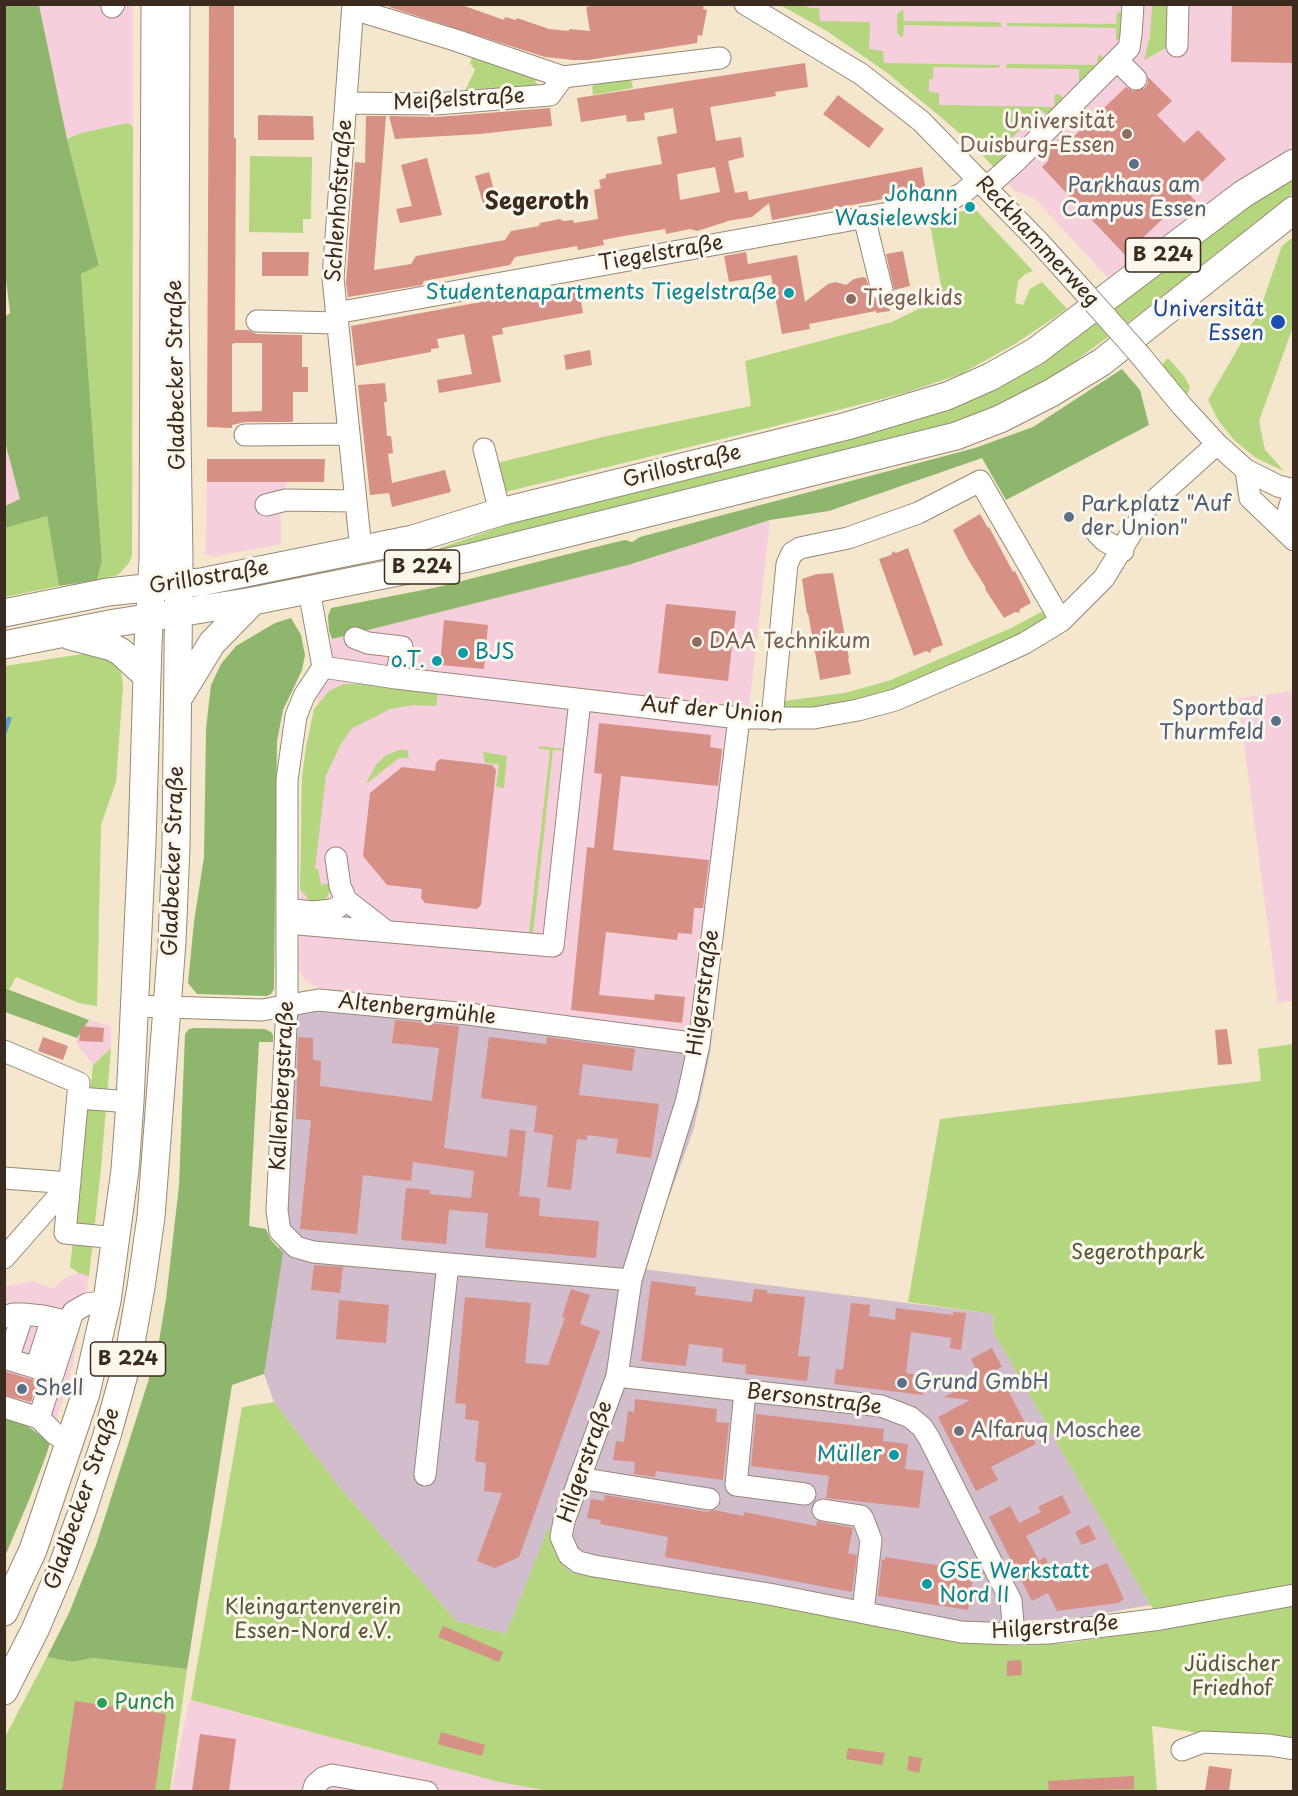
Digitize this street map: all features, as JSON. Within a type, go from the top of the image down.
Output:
[{"type":"main road","name":"Gladbecker Straße","points":[[4,1612],[33,1550],[86,1393],[107,1301],[117,1238],[130,1102],[142,843],[149,617],[154,545],[155,4]]},
{"type":"main road","name":"Gladbecker Straße","points":[[4,1691],[35,1630],[70,1545],[108,1432],[128,1360],[151,1217],[176,858],[179,584],[175,309],[176,4]]},
{"type":"main road","name":"Grillostraße","points":[[4,613],[108,592],[209,580],[413,539],[500,512],[858,423],[946,396],[990,377],[1036,351],[1243,194],[1293,163]]},
{"type":"main road","name":"Grillostraße","points":[[4,645],[149,617],[309,591],[479,555],[956,436],[1000,419],[1051,393],[1102,362],[1293,210]]},
{"type":"main road","points":[[179,696],[212,643],[253,601]]},
{"type":"main road","points":[[60,635],[86,639],[112,647],[121,652],[147,676]]},
{"type":"street","name":"Reckhammerweg","points":[[746,4],[861,74],[921,121],[1086,294],[1217,444],[1246,470],[1293,491]]},
{"type":"street","name":"Tiegelstraße","points":[[257,321],[337,318],[944,202],[982,184],[1015,162],[1129,48],[1133,4]]},
{"type":"street","points":[[1177,46],[1178,4]]},
{"type":"street","name":"Meißelstraße","points":[[353,7],[563,77],[720,58]]},
{"type":"street","name":"Schlenhofstraße","points":[[353,7],[333,278],[347,434],[361,550]]},
{"type":"street","points":[[1114,63],[1133,82]]},
{"type":"street","name":"Meißelstraße","points":[[346,103],[436,104],[550,95],[563,77]]},
{"type":"street","points":[[864,216],[882,290]]},
{"type":"street","points":[[245,435],[347,434]]},
{"type":"street","name":"Auf der Union","points":[[323,667],[396,678],[739,718],[813,718],[858,710],[895,700],[1025,643],[1061,621],[1104,578],[1123,551],[1148,506],[1217,444]]},
{"type":"street","points":[[484,449],[500,512]]},
{"type":"street","points":[[1246,470],[1250,498],[1288,534]]},
{"type":"street","points":[[772,719],[787,564],[792,554],[800,548],[848,538],[918,513],[980,481],[1061,621]]},
{"type":"street","points":[[1288,534],[1293,491]]},
{"type":"street","points":[[266,505],[286,500],[354,501]]},
{"type":"street","points":[[1096,533],[1123,551]]},
{"type":"street","points":[[309,591],[323,667]]},
{"type":"street","points":[[355,638],[374,644],[402,647],[396,678]]},
{"type":"street","name":"Kallenbergstraße","points":[[323,667],[304,696],[296,716],[287,780],[287,1006],[277,1211],[280,1231],[296,1246],[304,1250],[631,1280]]},
{"type":"street","points":[[287,916],[386,931],[553,946],[580,700]]},
{"type":"street","name":"Hilgerstraße","points":[[739,718],[699,1044],[687,1099],[631,1280],[617,1376],[564,1521],[561,1537],[569,1555],[578,1563],[611,1570],[769,1594],[961,1632],[1014,1635],[1161,1619],[1293,1595]]},
{"type":"street","points":[[336,858],[340,886],[346,900],[386,931]]},
{"type":"street","points":[[287,916],[332,910],[338,908],[346,900]]},
{"type":"street","name":"Altenbergmühle","points":[[134,1006],[262,1010],[318,1000],[468,1014],[699,1044]]},
{"type":"street","points":[[4,1051],[79,1083],[65,1233],[117,1238]]},
{"type":"street","points":[[79,1098],[130,1102]]},
{"type":"street","points":[[4,1178],[70,1183]]},
{"type":"street","points":[[4,1258],[70,1183]]},
{"type":"street","points":[[425,1475],[448,1264]]},
{"type":"street","points":[[45,1371],[6,1358],[14,1316],[61,1320],[87,1304],[107,1301]]},
{"type":"street","points":[[39,1418],[45,1371],[61,1320]]},
{"type":"street","name":"Bersonstraße","points":[[617,1376],[881,1406],[897,1411],[915,1422],[928,1438],[1011,1601],[1014,1635]]},
{"type":"street","points":[[745,1391],[736,1485],[806,1494]]},
{"type":"street","points":[[4,1407],[39,1418],[55,1434],[70,1444]]},
{"type":"street","points":[[579,1478],[710,1499]]},
{"type":"street","points":[[823,1510],[861,1516],[872,1540],[863,1612]]},
{"type":"street","points":[[1182,1750],[1203,1742],[1269,1745],[1293,1749]]},
{"type":"street","points":[[313,1791],[315,1785],[323,1778],[332,1775],[427,1791]]},
{"type":"shaded area","points":[[39,5],[133,5],[133,127],[128,123],[81,133],[67,139]]},
{"type":"shaded area","name":"Universität Duisburg-Essen","points":[[780,5],[1293,5],[1293,146],[1238,180],[1108,278],[1034,198],[1015,191],[975,147],[919,99],[886,72],[827,31]]},
{"type":"shaded area","points":[[4,438],[20,499],[5,506],[4,506]]},
{"type":"shaded area","points":[[207,482],[286,482],[281,508],[281,544],[212,557],[206,554]]},
{"type":"shaded area","points":[[770,520],[711,1049],[460,1016],[319,988],[307,982],[299,971],[302,776],[307,743],[332,639],[628,565]]},
{"type":"shaded area","name":"Sportbad Thurmfeld","points":[[1293,691],[1293,1001],[1278,1003],[1238,698]]},
{"type":"shaded area","points":[[296,1011],[460,1016],[711,1049],[694,1128],[643,1269],[993,1314],[994,1333],[1150,1605],[1083,1617],[896,1629],[576,1574],[566,1569],[554,1552],[549,1527],[506,1634],[456,1621],[340,1488],[274,1402],[264,1374],[282,1221]]},
{"type":"shaded area","points":[[89,1020],[111,1026],[111,1048],[93,1065],[76,1043]]},
{"type":"shaded area","points":[[79,1273],[89,1276],[73,1364],[50,1442],[5,1417],[5,1286],[33,1281],[53,1289],[66,1277]]},
{"type":"shaded area","points":[[189,1700],[499,1782],[549,1791],[171,1792]]},
{"type":"green space","points":[[5,4],[39,5],[67,139],[99,265],[81,274],[102,561],[97,580],[59,586],[47,516],[5,528],[5,506],[20,499],[4,438],[4,317],[10,313],[4,263]]},
{"type":"green space","points":[[780,5],[804,5],[819,8],[820,21],[870,22],[869,49],[883,51],[884,63],[1000,65],[995,68],[933,67],[933,79],[929,79],[929,92],[939,93],[939,105],[1054,107],[1055,94],[1061,95],[1064,99],[1049,118],[1041,110],[999,150],[1007,159],[997,171],[947,122],[886,72],[827,31]]},
{"type":"green space","points":[[1139,5],[1172,6],[1171,45],[1144,60],[1150,37],[1152,6]]},
{"type":"green space","points":[[903,9],[904,21],[995,22],[1001,23],[1001,27],[904,25],[903,37],[901,37],[897,33],[897,14]]},
{"type":"green space","points":[[1117,12],[1124,14],[1122,38],[1118,40],[1116,40],[1116,28],[1007,26],[1007,23],[1116,24]]},
{"type":"green space","points":[[1098,54],[1105,59],[1081,81],[1079,81],[1079,69],[1006,68],[1007,64],[1097,65]]},
{"type":"green space","points":[[473,55],[540,77],[535,82],[543,89],[465,91],[475,70],[470,63]]},
{"type":"green space","points":[[631,79],[633,88],[593,95],[592,87],[595,84]]},
{"type":"green space","points":[[128,123],[133,127],[132,555],[129,563],[118,575],[97,580],[102,561],[81,274],[99,264],[67,139],[81,133]]},
{"type":"green space","points":[[250,156],[312,157],[311,219],[303,219],[303,233],[249,232]]},
{"type":"green space","points":[[1293,174],[1293,193],[1142,312],[1045,383],[983,414],[927,436],[441,554],[440,548],[556,508],[919,415],[1127,294]]},
{"type":"green space","points":[[975,209],[1033,271],[1025,274],[1018,281],[1015,303],[1023,305],[1030,289],[1042,282],[1067,309],[1015,344],[961,374],[905,393],[501,493],[497,463],[607,436],[751,406],[745,361],[892,322],[943,297],[929,218]]},
{"type":"green space","points":[[1293,237],[1293,327],[1259,421],[1265,450],[1284,471],[1256,458],[1235,441],[1218,420],[1208,400],[1259,312],[1282,246]]},
{"type":"green space","points":[[1168,358],[1184,376],[1190,387],[1187,395],[1163,367],[1163,363]]},
{"type":"green space","points":[[1122,369],[1140,390],[1149,425],[1006,500],[982,458],[829,511],[770,520],[628,565],[332,639],[329,631],[328,616],[331,608],[438,587],[625,540],[632,542],[640,537],[975,448],[1033,427]]},
{"type":"green space","points":[[47,516],[59,586],[5,597],[5,528]]},
{"type":"green space","points":[[1047,609],[1050,616],[1021,634],[896,689],[850,702],[800,710],[784,706],[783,701],[845,693],[891,680],[1011,628]]},
{"type":"green space","points":[[291,618],[301,635],[305,655],[302,670],[283,710],[277,741],[274,989],[267,996],[197,994],[188,983],[204,857],[206,729],[211,685],[221,664],[236,646],[275,623]]},
{"type":"green space","points":[[83,654],[105,656],[121,672],[123,686],[116,782],[101,825],[97,1006],[79,1003],[16,977],[9,990],[5,988],[5,666]]},
{"type":"green space","points":[[344,684],[438,693],[436,706],[413,705],[390,709],[351,729],[341,744],[326,775],[315,869],[318,869],[321,885],[329,883],[333,892],[329,893],[325,901],[311,902],[300,889],[302,777],[306,747],[314,709],[329,691]]},
{"type":"green space","points":[[540,746],[566,751],[553,750],[533,934],[529,934],[550,750],[538,748]]},
{"type":"green space","points":[[399,750],[407,750],[409,758],[399,758],[366,784],[376,765],[386,755]]},
{"type":"green space","points":[[483,752],[507,756],[504,788],[496,787],[498,764],[485,763]]},
{"type":"green space","points":[[4,988],[89,1020],[77,1038],[5,1012]]},
{"type":"green space","points":[[189,1029],[265,1029],[273,1035],[273,1042],[259,1042],[249,1226],[266,1229],[271,1240],[283,1253],[264,1374],[232,1385],[187,1669],[93,1658],[72,1662],[47,1657],[69,1613],[96,1545],[158,1347],[179,1186],[185,1034]]},
{"type":"green space","name":"Segerothpark","points":[[1293,1044],[1293,1586],[1157,1612],[1150,1605],[994,1333],[993,1314],[908,1302],[940,1119],[1261,1081],[1258,1049]]},
{"type":"green space","points":[[111,1048],[89,1276],[70,1267],[93,1065]]},
{"type":"green space","name":"Kleingartenverein Essen-Nord e.V.","points":[[274,1402],[340,1488],[456,1621],[506,1634],[549,1526],[554,1552],[566,1569],[576,1574],[783,1608],[956,1641],[1015,1646],[1069,1643],[1148,1631],[1293,1603],[1293,1747],[1152,1726],[1157,1791],[549,1791],[499,1782],[191,1700],[242,1407]]},
{"type":"green space","points":[[5,1417],[27,1426],[50,1442],[5,1556]]},
{"type":"green space","name":"Punch","points":[[47,1657],[72,1662],[93,1658],[187,1669],[170,1791],[5,1792],[5,1737]]},
{"type":"building","points":[[389,4],[459,4],[504,20],[505,17],[516,20],[517,18],[549,29],[569,31],[569,29],[590,31],[586,7],[602,4],[704,4],[703,9],[707,10],[702,36],[698,35],[697,43],[588,60],[573,60],[545,57],[389,7]]},
{"type":"building","points":[[1232,4],[1293,4],[1293,63],[1231,62]]},
{"type":"building","points":[[209,6],[234,6],[235,330],[248,330],[257,334],[302,335],[302,367],[308,367],[308,392],[293,392],[293,422],[245,422],[232,425],[232,428],[207,427]],"holes":[[[262,343],[262,411],[232,412],[232,344]]]},
{"type":"building","points":[[805,63],[808,87],[775,92],[776,96],[710,107],[716,141],[741,137],[744,157],[728,161],[735,193],[747,191],[749,200],[922,167],[926,191],[772,220],[769,203],[752,217],[727,221],[697,231],[690,229],[666,234],[665,229],[624,236],[603,240],[604,245],[578,250],[577,246],[515,257],[510,265],[424,281],[422,285],[348,297],[346,283],[355,162],[365,163],[366,116],[386,116],[374,270],[411,264],[416,256],[505,240],[511,231],[539,226],[540,223],[560,219],[573,220],[574,223],[598,219],[594,190],[601,188],[599,180],[606,178],[606,174],[662,164],[657,137],[677,133],[673,108],[644,113],[645,120],[627,122],[626,115],[581,122],[577,98]],"holes":[[[715,167],[720,192],[680,200],[677,174]]]},
{"type":"building","name":"Parkhaus am Campus Essen","points":[[1148,77],[1172,101],[1157,115],[1184,143],[1198,130],[1226,159],[1189,194],[1198,204],[1184,217],[1175,207],[1125,255],[1042,167],[1049,160],[1043,154],[1062,136],[1068,142],[1126,87],[1133,91],[1145,88]]},
{"type":"building","points":[[838,95],[884,129],[869,148],[823,114]]},
{"type":"building","points":[[550,108],[552,126],[480,134],[395,139],[389,116],[437,117]]},
{"type":"building","points":[[258,115],[313,116],[314,140],[258,140]]},
{"type":"building","points":[[427,158],[442,215],[400,223],[396,209],[412,206],[401,165]]},
{"type":"building","points":[[489,172],[498,204],[484,207],[475,176]]},
{"type":"building","points":[[903,251],[910,286],[894,290],[886,254]]},
{"type":"building","points":[[262,252],[309,252],[308,276],[262,276]]},
{"type":"building","points":[[746,252],[748,264],[797,255],[805,302],[828,284],[836,282],[846,285],[854,279],[863,277],[866,278],[872,298],[879,302],[888,301],[890,311],[876,313],[876,311],[809,324],[810,329],[782,334],[771,275],[729,282],[724,256]]},
{"type":"building","points":[[578,284],[583,313],[502,328],[503,334],[492,336],[501,382],[439,393],[437,380],[472,374],[464,334],[437,339],[439,348],[431,349],[431,352],[356,366],[351,326]]},
{"type":"building","points":[[590,350],[592,365],[566,370],[564,355]]},
{"type":"building","points":[[385,383],[387,436],[391,436],[393,453],[388,454],[392,483],[445,470],[451,492],[392,507],[389,493],[370,495],[358,385]]},
{"type":"building","points":[[207,459],[325,459],[324,482],[207,482]]},
{"type":"building","points":[[980,514],[1013,572],[1015,571],[1031,603],[1020,609],[1019,613],[1015,612],[1004,618],[985,589],[953,530]]},
{"type":"building","points":[[908,548],[943,645],[932,649],[930,653],[926,651],[914,656],[879,559],[891,555],[893,551],[896,553]]},
{"type":"building","points":[[833,573],[851,674],[820,680],[802,579],[817,574]]},
{"type":"building","name":"DAA Technikum","points":[[666,604],[736,611],[728,681],[658,673]]},
{"type":"building","name":"BJS","points":[[444,620],[488,625],[484,669],[440,665]]},
{"type":"building","points":[[599,723],[711,735],[710,747],[722,749],[718,786],[621,776],[613,850],[709,860],[703,908],[694,908],[692,934],[678,933],[677,940],[606,932],[599,995],[654,1000],[655,994],[685,997],[682,1023],[571,1010],[587,847],[594,848],[602,774],[594,773]]},
{"type":"building","points":[[440,759],[492,765],[496,770],[481,905],[477,909],[425,903],[421,898],[422,889],[387,885],[363,856],[370,793],[402,767],[435,771],[436,763]]},
{"type":"building","points":[[395,1020],[459,1026],[444,1148],[507,1157],[510,1129],[526,1131],[519,1196],[540,1198],[539,1216],[599,1221],[596,1258],[485,1248],[488,1213],[449,1210],[446,1244],[401,1240],[406,1188],[430,1190],[430,1194],[471,1198],[474,1171],[413,1162],[411,1181],[363,1175],[357,1234],[300,1229],[311,1120],[296,1119],[298,1037],[313,1038],[313,1060],[321,1061],[320,1086],[432,1101],[439,1048],[392,1043]]},
{"type":"building","points":[[81,1026],[104,1028],[103,1042],[79,1041]]},
{"type":"building","points":[[1227,1029],[1232,1064],[1218,1065],[1215,1030]]},
{"type":"building","points":[[43,1037],[68,1046],[63,1060],[38,1051]]},
{"type":"building","points":[[489,1037],[546,1044],[547,1037],[635,1049],[632,1071],[583,1064],[579,1095],[659,1104],[651,1158],[616,1153],[618,1139],[587,1135],[587,1140],[577,1139],[571,1190],[547,1187],[553,1135],[534,1132],[537,1106],[481,1098]]},
{"type":"building","points":[[314,1265],[343,1267],[340,1293],[311,1290]]},
{"type":"building","points":[[651,1281],[696,1287],[695,1295],[752,1302],[754,1289],[767,1290],[767,1293],[805,1297],[798,1356],[810,1357],[807,1381],[745,1374],[746,1365],[722,1362],[723,1348],[689,1344],[686,1366],[641,1361]]},
{"type":"building","points":[[571,1289],[590,1295],[580,1324],[600,1331],[519,1557],[495,1568],[477,1561],[502,1493],[484,1491],[486,1463],[475,1461],[479,1421],[465,1419],[466,1404],[455,1403],[465,1297],[531,1303],[525,1363],[548,1365],[565,1318],[562,1317]]},
{"type":"building","points":[[339,1300],[389,1305],[386,1343],[336,1339]]},
{"type":"building","points":[[851,1303],[870,1305],[869,1316],[895,1320],[896,1308],[953,1315],[953,1312],[966,1313],[961,1350],[950,1348],[951,1338],[911,1332],[906,1373],[925,1376],[923,1395],[834,1384],[836,1369],[843,1370]]},
{"type":"building","points":[[992,1348],[1002,1367],[997,1369],[1036,1444],[991,1467],[998,1480],[976,1491],[938,1417],[970,1400],[944,1397],[980,1378],[971,1359]]},
{"type":"building","name":"Shell","points":[[4,1371],[37,1381],[31,1402],[4,1395]]},
{"type":"building","points":[[635,1399],[717,1409],[716,1422],[729,1423],[723,1480],[656,1471],[655,1477],[634,1474],[635,1462],[613,1460],[616,1441],[624,1442],[628,1411],[634,1412]]},
{"type":"building","points":[[756,1414],[884,1429],[883,1441],[908,1444],[905,1469],[924,1471],[919,1508],[826,1498],[829,1476],[751,1466]]},
{"type":"building","points":[[605,1495],[707,1512],[714,1510],[743,1516],[744,1512],[816,1526],[817,1521],[853,1528],[848,1553],[857,1555],[852,1592],[665,1557],[668,1537],[600,1524],[601,1520],[587,1518],[591,1499],[604,1501]]},
{"type":"building","points":[[1062,1495],[1071,1513],[1026,1536],[1039,1561],[1045,1557],[1058,1583],[1107,1563],[1124,1599],[1118,1603],[1057,1611],[1048,1593],[1032,1601],[989,1517],[1010,1506],[1019,1523],[1041,1512],[1038,1507]]},
{"type":"building","points":[[1089,1525],[1096,1539],[1082,1545],[1075,1532]]},
{"type":"building","name":"GSE Werkstatt Nord II","points":[[885,1557],[974,1571],[968,1610],[878,1596],[882,1559],[885,1560]]},
{"type":"building","points":[[443,1626],[503,1652],[499,1662],[438,1637]]},
{"type":"building","points":[[1021,1660],[1022,1675],[1007,1676],[1007,1661]]},
{"type":"building","name":"Punch","points":[[75,1701],[166,1714],[155,1791],[62,1791]]},
{"type":"building","points":[[441,1732],[485,1745],[482,1756],[438,1744]]},
{"type":"building","points":[[200,1734],[236,1739],[229,1791],[192,1791]]},
{"type":"building","points":[[848,1748],[885,1753],[882,1765],[846,1759]]},
{"type":"building","points":[[909,1756],[922,1758],[919,1773],[907,1770]]},
{"type":"building","points":[[1209,1766],[1232,1769],[1229,1791],[1205,1791]]},
{"type":"building","points":[[1134,1776],[1134,1789],[1049,1791],[1048,1781]]},
{"type":"waterway","points":[[4,733],[9,719]]},
{"type":"place","name":"Universität Duisburg-Essen","points":[[1127,134]]},
{"type":"place","name":"Parkhaus am Campus Essen","points":[[1134,164]]},
{"type":"place","name":"Johann Wasielewski","points":[[970,207]]},
{"type":"place","name":"Studentenapartments Tiegelstraße","points":[[789,293]]},
{"type":"place","name":"Tiegelkids","points":[[851,299]]},
{"type":"place","name":"Universität Essen","points":[[1278,322]]},
{"type":"place","name":"Parkplatz \"Auf der Union\"","points":[[1069,517]]},
{"type":"place","name":"DAA Technikum","points":[[697,642]]},
{"type":"place","name":"BJS","points":[[463,653]]},
{"type":"place","name":"o.T.","points":[[437,661]]},
{"type":"place","name":"Sportbad Thurmfeld","points":[[1276,721]]},
{"type":"place","name":"Grund GmbH","points":[[902,1383]]},
{"type":"place","name":"Shell","points":[[22,1389]]},
{"type":"place","name":"Alfaruq Moschee","points":[[959,1431]]},
{"type":"place","name":"Müller","points":[[894,1455]]},
{"type":"place","name":"GSE Werkstatt Nord II","points":[[927,1584]]},
{"type":"place","name":"Punch","points":[[102,1703]]},
{"type":"district","name":"Segeroth","points":[[537,202]]},
{"type":"park label","name":"Jüdischer Friedhof","points":[[1232,1677]]}]
